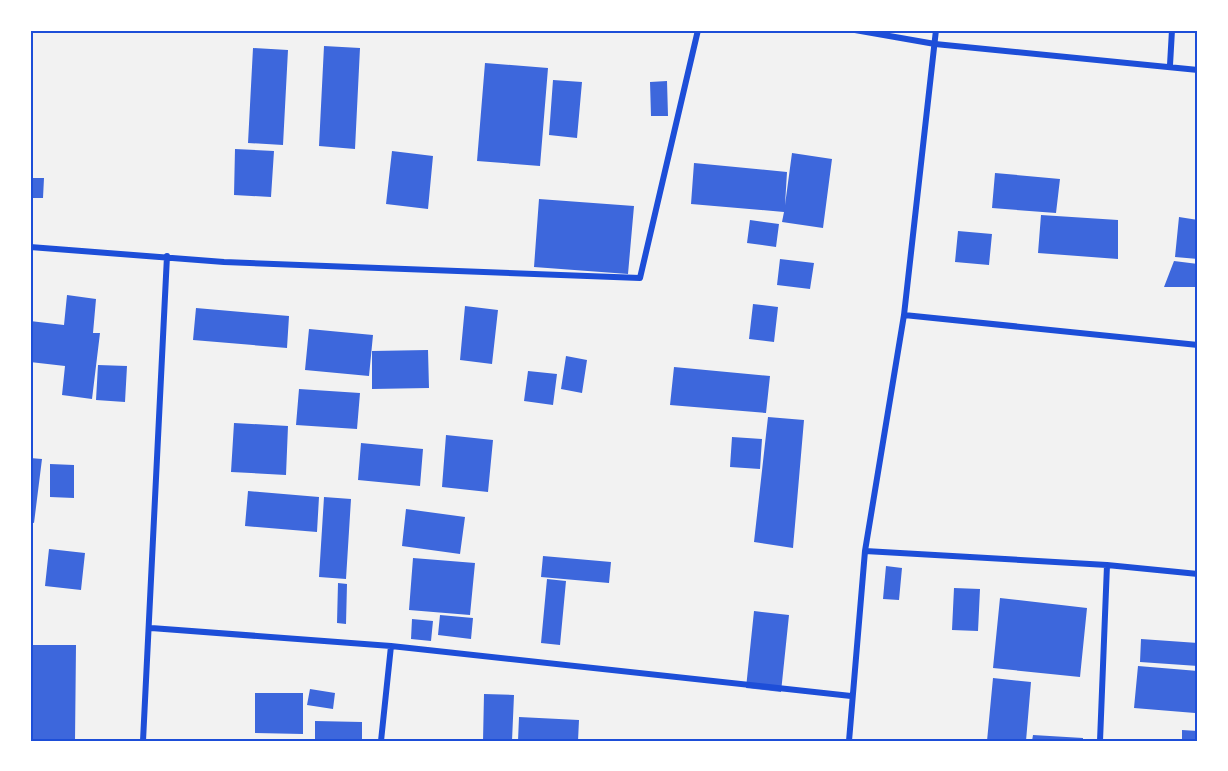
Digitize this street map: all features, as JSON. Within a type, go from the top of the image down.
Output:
[{"type":"street","points":[[30,247],[224,262],[640,278],[698,30]]},
{"type":"street","points":[[855,30],[935,44],[1170,65],[1198,70]]},
{"type":"street","points":[[849,741],[865,551],[904,315],[936,30]]},
{"type":"street","points":[[1170,65],[1172,30]]},
{"type":"street","points":[[143,741],[151,628],[167,256]]},
{"type":"street","points":[[904,315],[1198,345]]},
{"type":"street","points":[[865,551],[1107,565],[1198,574]]},
{"type":"street","points":[[1100,741],[1107,565]]},
{"type":"street","points":[[151,628],[391,646],[851,696]]},
{"type":"street","points":[[381,741],[391,646]]},
{"type":"building","points":[[182,30],[210,30],[210,32],[183,33]]},
{"type":"building","points":[[324,46],[360,48],[355,149],[319,146]]},
{"type":"building","points":[[253,48],[288,50],[283,145],[248,143]]},
{"type":"building","points":[[485,63],[548,68],[540,166],[477,161]]},
{"type":"building","points":[[553,80],[582,82],[577,138],[549,135]]},
{"type":"building","points":[[667,81],[668,116],[651,116],[650,82]]},
{"type":"building","points":[[235,149],[274,151],[271,197],[234,195]]},
{"type":"building","points":[[392,151],[433,156],[428,209],[386,204]]},
{"type":"building","points":[[792,153],[832,159],[823,228],[782,222],[784,212],[691,204],[694,163],[787,172],[785,205]]},
{"type":"building","points":[[995,173],[1060,179],[1056,213],[992,208]]},
{"type":"building","points":[[30,178],[44,178],[43,198],[30,198]]},
{"type":"building","points":[[539,199],[634,206],[628,274],[534,267]]},
{"type":"building","points":[[1041,215],[1118,220],[1118,259],[1038,253]]},
{"type":"building","points":[[1179,217],[1198,220],[1198,259],[1175,257]]},
{"type":"building","points":[[750,220],[779,224],[776,247],[747,243]]},
{"type":"building","points":[[958,231],[992,234],[989,265],[955,262]]},
{"type":"building","points":[[780,259],[814,263],[810,289],[777,285]]},
{"type":"building","points":[[1174,261],[1198,264],[1198,287],[1164,287]]},
{"type":"building","points":[[67,295],[96,299],[93,333],[100,333],[92,399],[62,395],[65,366],[30,362],[30,321],[64,325]]},
{"type":"building","points":[[753,304],[778,307],[774,342],[749,339]]},
{"type":"building","points":[[465,306],[498,310],[492,364],[460,360]]},
{"type":"building","points":[[196,308],[289,316],[287,348],[193,340]]},
{"type":"building","points":[[309,329],[373,335],[369,376],[305,370]]},
{"type":"building","points":[[428,350],[429,388],[372,389],[372,351]]},
{"type":"building","points":[[566,356],[587,360],[582,393],[561,389]]},
{"type":"building","points":[[98,365],[127,366],[125,402],[96,400]]},
{"type":"building","points":[[674,367],[770,376],[766,413],[670,405]]},
{"type":"building","points":[[528,371],[557,374],[553,405],[524,401]]},
{"type":"building","points":[[299,389],[360,393],[357,429],[296,425]]},
{"type":"building","points":[[768,417],[804,420],[793,548],[754,542]]},
{"type":"building","points":[[234,423],[288,426],[286,475],[231,472]]},
{"type":"building","points":[[446,435],[493,440],[488,492],[442,487]]},
{"type":"building","points":[[732,437],[762,439],[760,469],[730,467]]},
{"type":"building","points":[[361,443],[423,449],[420,486],[358,480]]},
{"type":"building","points":[[30,458],[42,459],[34,523],[30,522]]},
{"type":"building","points":[[50,464],[74,465],[74,498],[50,497]]},
{"type":"building","points":[[248,491],[319,497],[317,532],[245,526]]},
{"type":"building","points":[[324,497],[351,499],[346,579],[319,577]]},
{"type":"building","points":[[406,509],[465,517],[460,554],[402,546]]},
{"type":"building","points":[[49,549],[85,553],[81,590],[45,586]]},
{"type":"building","points":[[543,556],[611,562],[609,583],[541,577]]},
{"type":"building","points":[[413,558],[475,563],[470,615],[409,610]]},
{"type":"building","points":[[886,566],[902,568],[899,600],[883,599]]},
{"type":"building","points":[[547,579],[566,581],[560,645],[541,643]]},
{"type":"building","points":[[338,583],[347,584],[346,624],[337,623]]},
{"type":"building","points":[[954,588],[980,589],[978,631],[952,630]]},
{"type":"building","points":[[1000,598],[1087,608],[1080,677],[993,668]]},
{"type":"building","points":[[754,611],[789,615],[781,692],[746,688]]},
{"type":"building","points":[[440,615],[473,618],[471,639],[438,635]]},
{"type":"building","points":[[412,619],[433,621],[431,641],[411,639]]},
{"type":"building","points":[[1141,639],[1198,643],[1198,666],[1140,662]]},
{"type":"building","points":[[31,645],[76,645],[75,741],[30,741]]},
{"type":"building","points":[[1138,666],[1198,671],[1195,713],[1134,708]]},
{"type":"building","points":[[993,678],[1031,682],[1026,741],[987,741]]},
{"type":"building","points":[[310,689],[335,693],[333,709],[307,705]]},
{"type":"building","points":[[255,693],[303,693],[303,734],[255,733]]},
{"type":"building","points":[[484,694],[514,695],[512,741],[483,741]]},
{"type":"building","points":[[519,717],[579,720],[578,741],[518,741]]},
{"type":"building","points":[[315,721],[362,722],[362,741],[315,741]]},
{"type":"building","points":[[1182,730],[1198,731],[1198,741],[1182,741]]},
{"type":"building","points":[[1033,735],[1083,738],[1083,741],[1032,741]]}]
